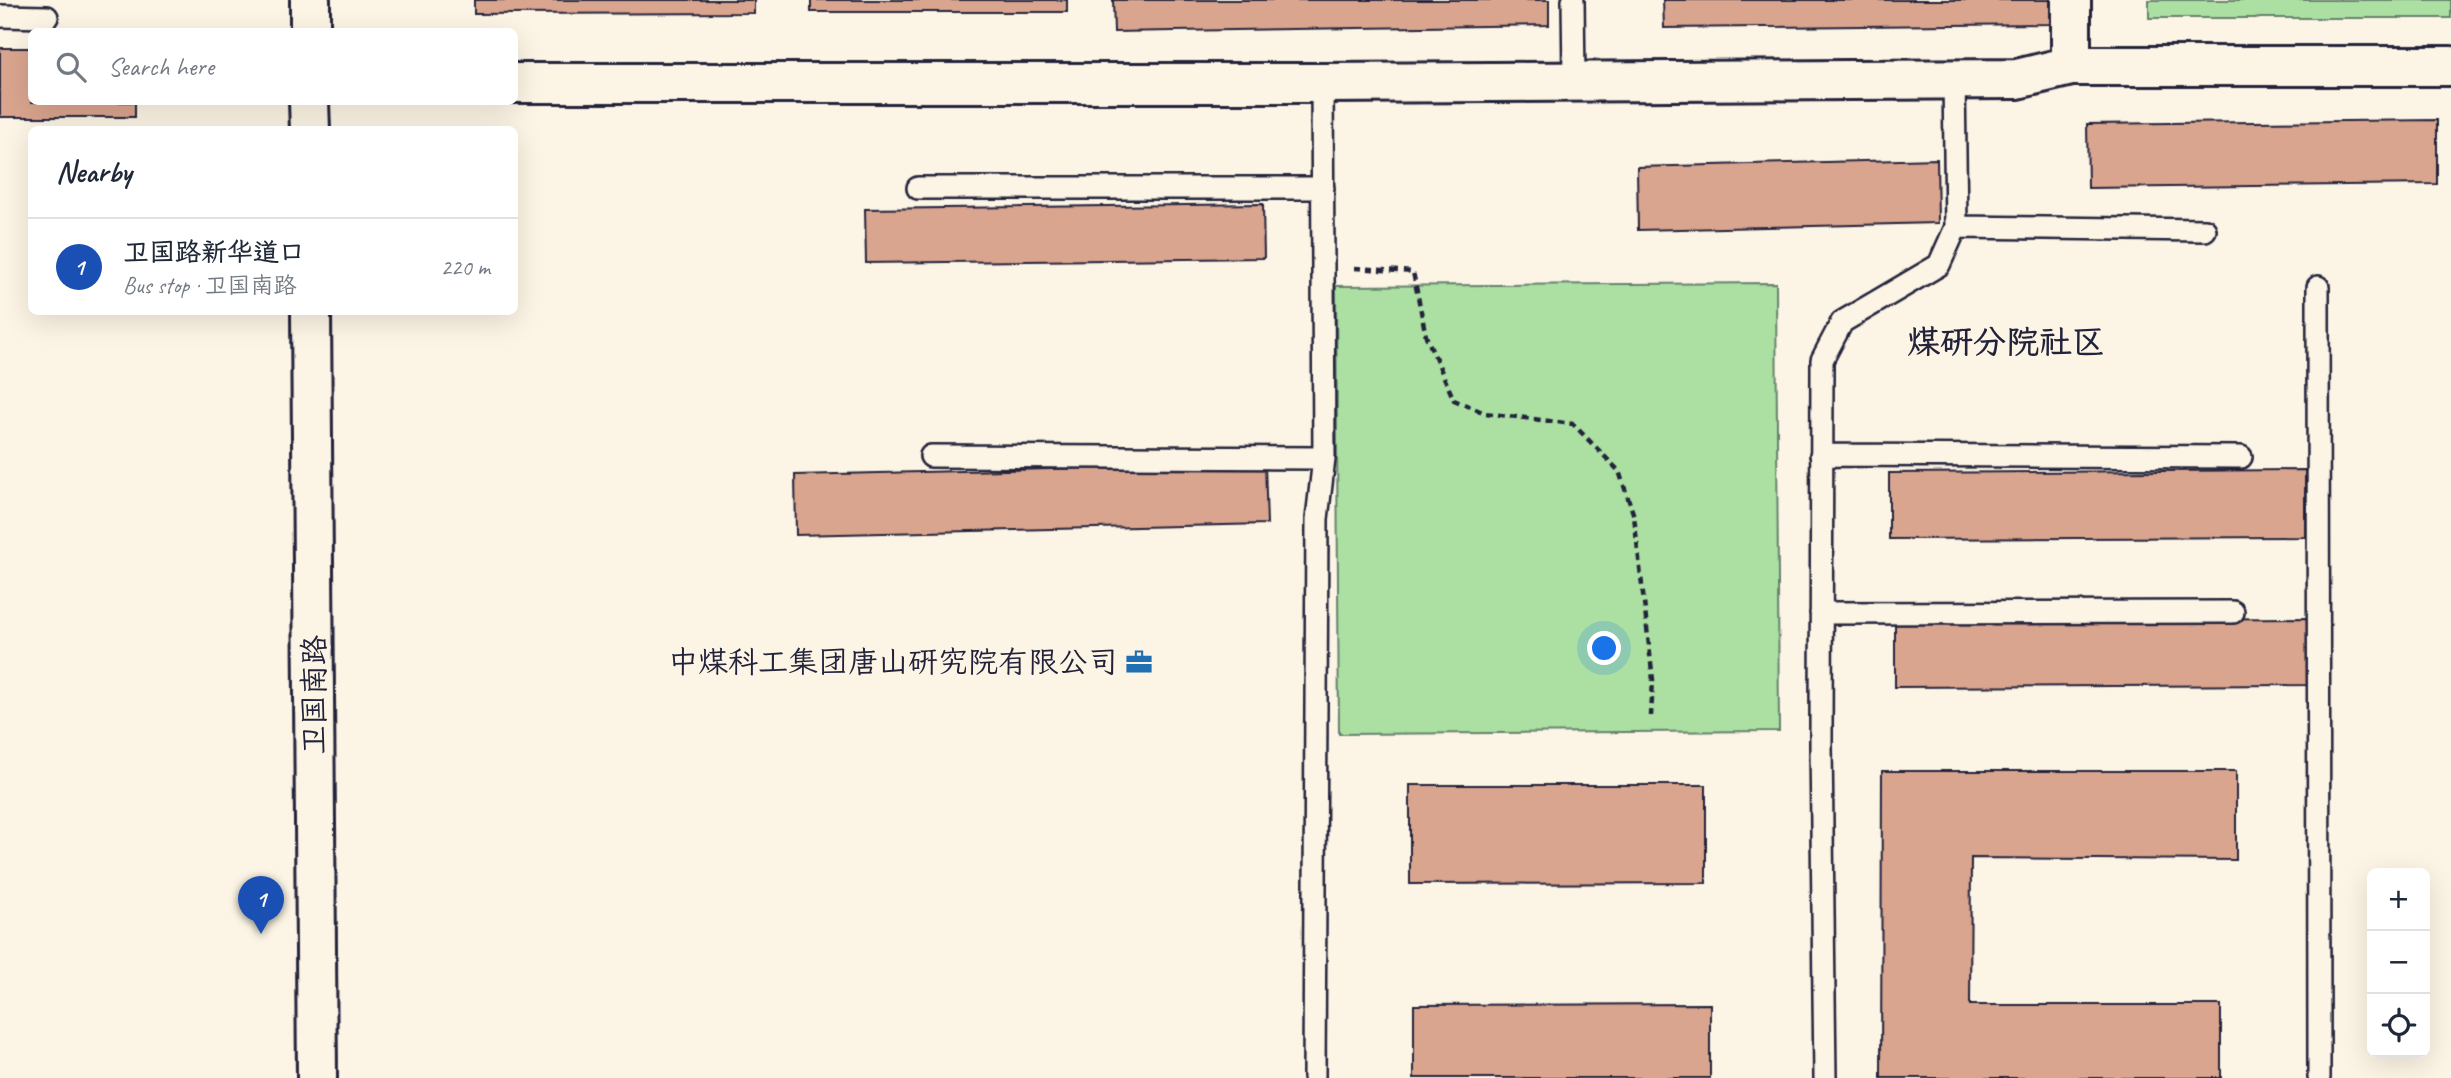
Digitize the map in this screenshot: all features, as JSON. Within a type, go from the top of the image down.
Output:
[{"type":"street","points":[[310,0],[310,28]]},
{"type":"street","points":[[2071,0],[2071,66]]},
{"type":"street","points":[[518,83],[1322,83],[2017,79],[2071,66],[2451,66]]},
{"type":"street","points":[[309,105],[310,126]]},
{"type":"street","name":"卫国南路","points":[[311,315],[317,1078]]},
{"type":"lane","points":[[1573,0],[1574,81]]},
{"type":"lane","points":[[0,16],[47,17]]},
{"type":"lane","points":[[1825,1078],[1822,360],[1842,322],[1939,265],[1956,227],[1954,79]]},
{"type":"lane","points":[[1314,1078],[1317,519],[1324,457],[1322,83]]},
{"type":"lane","points":[[918,188],[1322,188]]},
{"type":"lane","points":[[1956,227],[2205,230]]},
{"type":"lane","points":[[2318,287],[2319,1078]]},
{"type":"lane","points":[[1821,455],[2241,457]]},
{"type":"lane","points":[[931,456],[1324,457]]},
{"type":"lane","points":[[1821,613],[2233,612]]},
{"type":"path","points":[[1322,266],[1413,272],[1426,336],[1454,400],[1485,413],[1573,424],[1619,471],[1634,516],[1653,680],[1651,716]]},
{"type":"green space","points":[[2149,0],[2451,0],[2451,18],[2149,18]]},
{"type":"green space","points":[[1776,283],[1779,731],[1339,734],[1336,286]]},
{"type":"building","points":[[474,0],[754,0],[754,13],[474,14]]},
{"type":"building","points":[[811,0],[1067,0],[1067,12],[811,12]]},
{"type":"building","points":[[1113,0],[1549,0],[1549,25],[1114,32]]},
{"type":"building","points":[[1663,0],[2052,0],[2053,24],[1664,28]]},
{"type":"building","points":[[0,48],[28,48],[28,105],[135,105],[135,117],[0,117]]},
{"type":"building","points":[[2437,120],[2437,184],[2088,188],[2087,124]]},
{"type":"building","points":[[1937,159],[1938,223],[1638,230],[1637,167]]},
{"type":"building","points":[[1263,204],[1264,258],[866,263],[865,209]]},
{"type":"building","points":[[1265,464],[1267,524],[796,535],[795,475]]},
{"type":"building","points":[[2305,470],[2305,537],[1889,539],[1889,473]]},
{"type":"building","points":[[2310,618],[2311,685],[1895,687],[1895,621]]},
{"type":"building","points":[[1882,771],[2236,771],[2236,860],[1971,858],[1970,1005],[2221,1005],[2221,1078],[1881,1078]]},
{"type":"building","points":[[1410,785],[1706,785],[1706,883],[1410,884]]},
{"type":"building","points":[[1710,1004],[1710,1078],[1414,1078],[1414,1005]]},
{"type":"place","name":"中煤科工集团唐山研究院有限公司","points":[[1139,662]]},
{"type":"place","name":"卫国路新华道口","points":[[261,934]]},
{"type":"district","name":"煤研分院社区","points":[[2006,341]]}]
